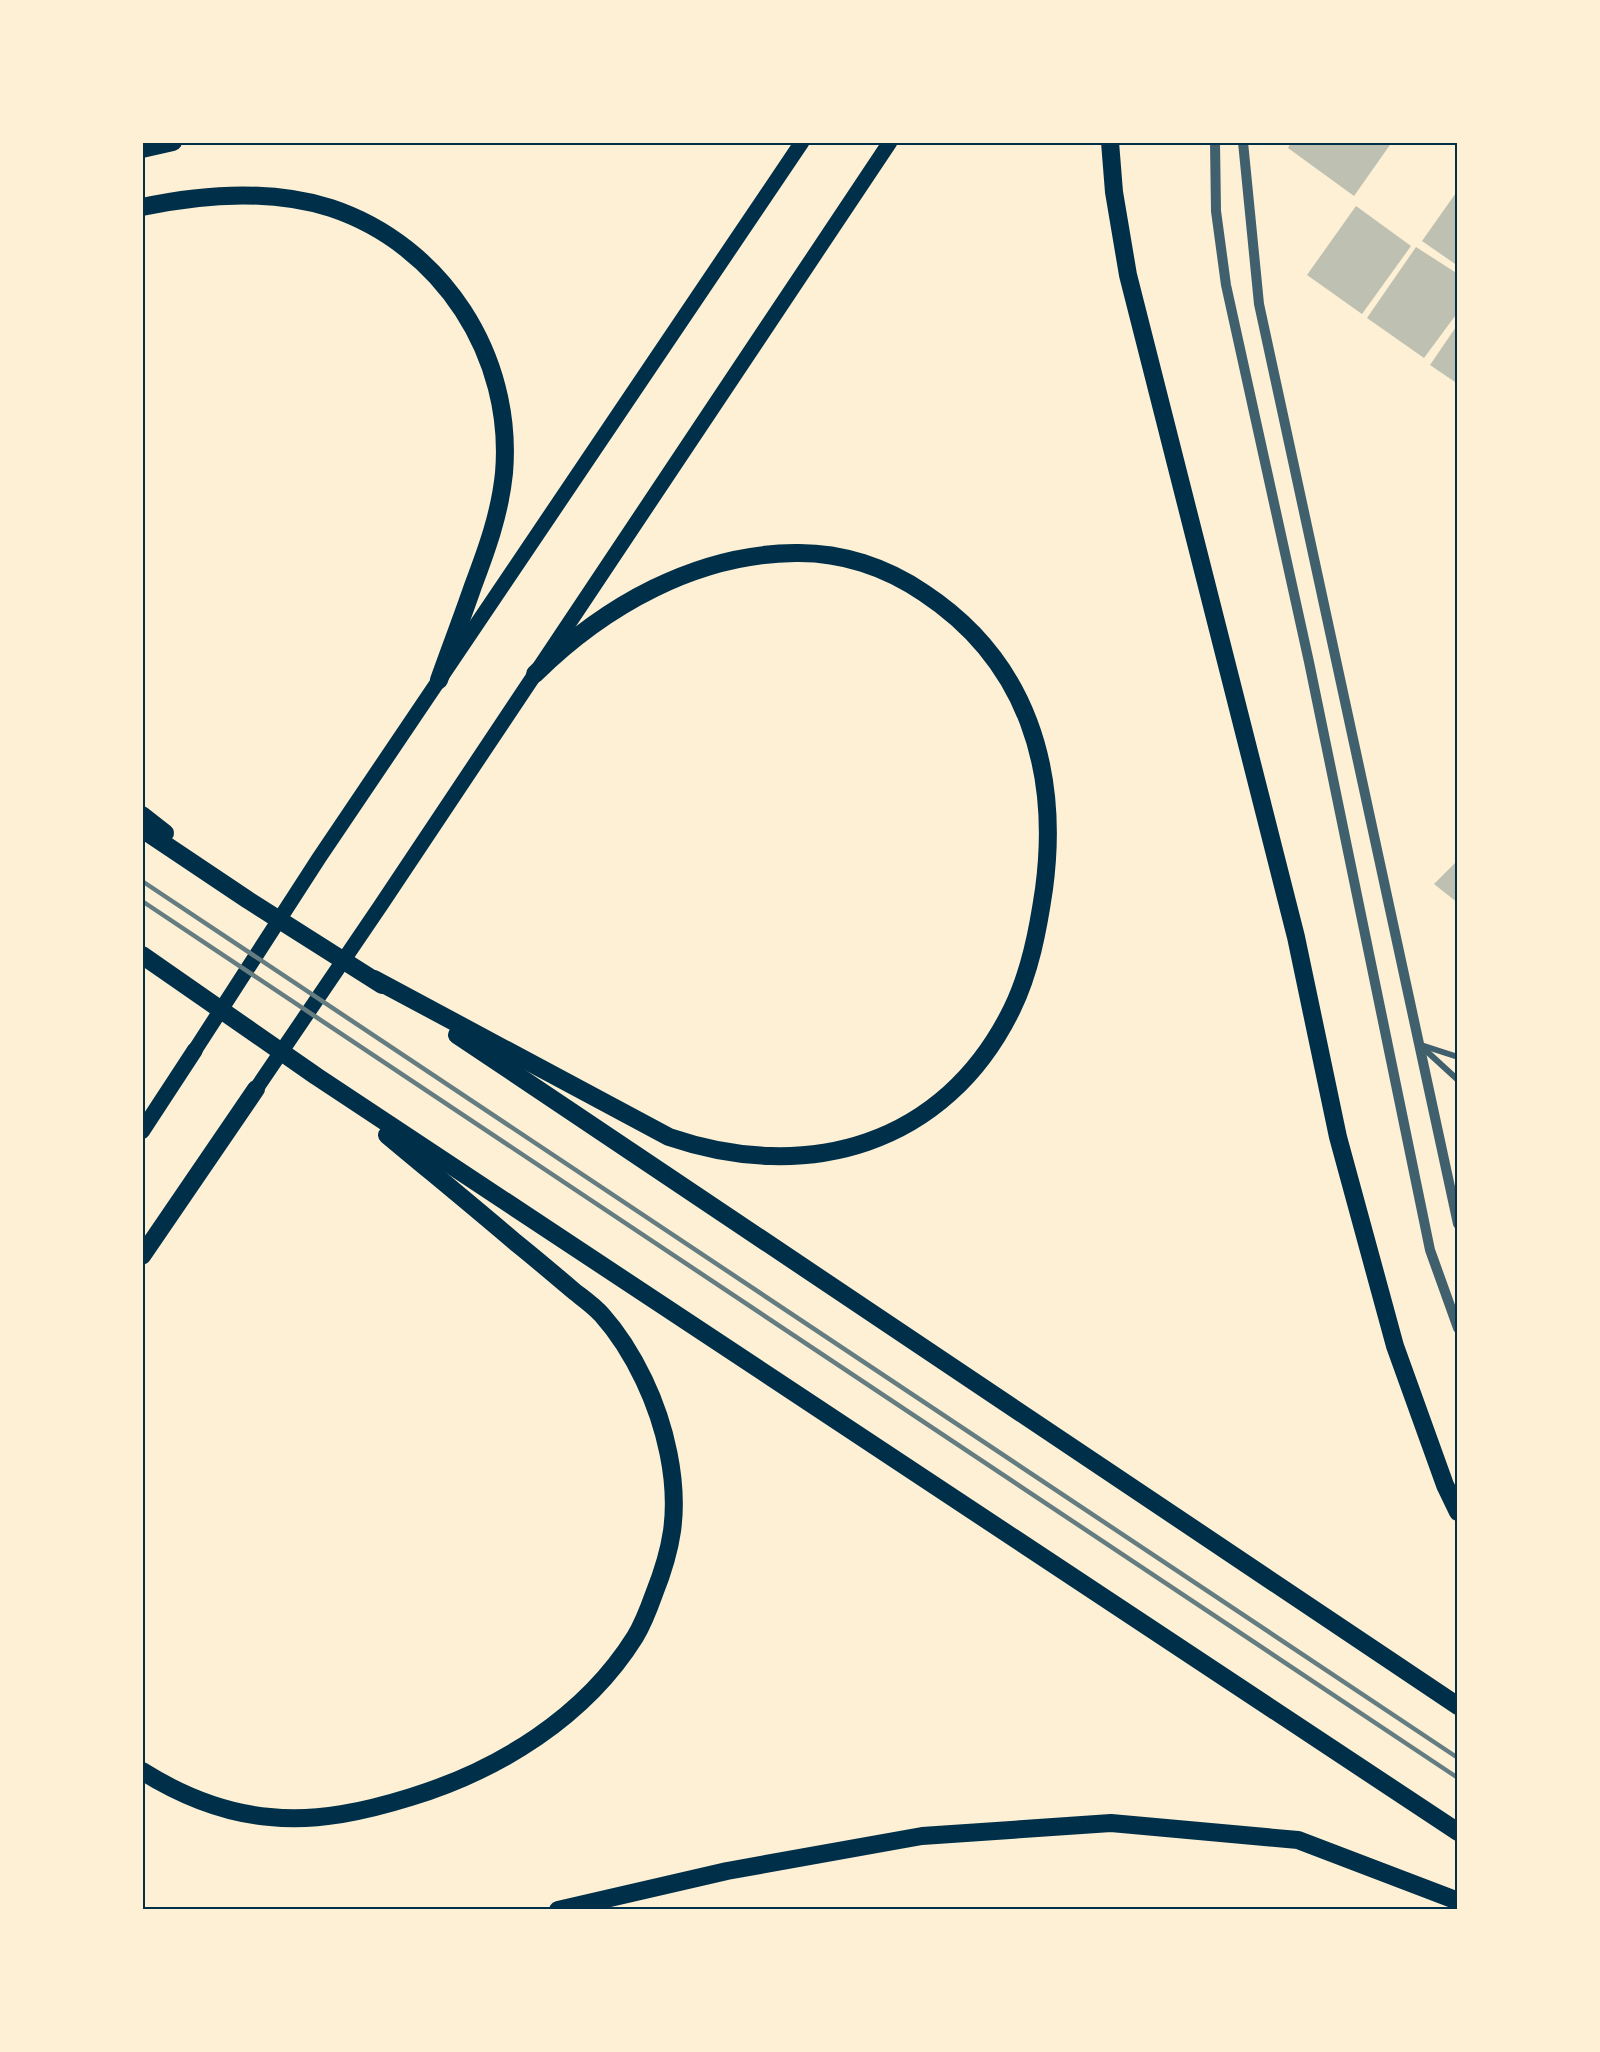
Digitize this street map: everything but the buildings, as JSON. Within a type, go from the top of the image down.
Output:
[{"type":"highway","points":[[142,149],[173,142]]},
{"type":"highway","points":[[1110,142],[1115,202],[1128,275],[1296,937],[1338,1137],[1395,1346],[1445,1485],[1458,1512]]},
{"type":"highway","points":[[142,207],[170,201],[234,196],[266,197],[329,208],[372,226],[404,246],[442,280],[469,318],[488,360],[497,387],[504,434],[504,471],[501,500],[490,544],[439,680]]},
{"type":"highway","points":[[374,979],[669,1137],[711,1149],[758,1156],[783,1157],[832,1152],[866,1143],[898,1129],[938,1103],[956,1086],[988,1049],[1001,1028],[1022,984],[1041,907],[1047,846],[1044,784],[1033,732],[1021,701],[1005,672],[975,635],[937,601],[893,575],[851,559],[806,552],[751,557],[687,574],[632,599],[581,633],[536,674]]},
{"type":"highway","points":[[142,815],[248,900]]},
{"type":"highway","points":[[142,829],[248,900],[374,979],[1458,1706]]},
{"type":"highway","points":[[142,956],[316,1076],[1458,1832]]},
{"type":"highway","points":[[142,962],[180,981]]},
{"type":"highway","points":[[142,1131],[195,1050]]},
{"type":"highway","points":[[142,1771],[192,1798],[219,1808],[272,1818],[325,1817],[360,1811],[394,1803],[461,1780],[516,1751],[541,1734],[591,1691],[615,1665],[635,1636],[648,1611],[666,1557],[672,1530],[673,1504],[668,1455],[655,1406],[644,1381],[617,1334],[601,1313],[316,1076]]},
{"type":"highway","points":[[142,1256],[256,1089]]},
{"type":"highway","points":[[558,1910],[727,1871],[922,1836],[1110,1823],[1298,1840],[1458,1901]]},
{"type":"main road","points":[[195,1050],[319,858],[802,142]]},
{"type":"main road","points":[[256,1089],[890,142]]},
{"type":"street","points":[[1215,142],[1216,211],[1226,285],[1307,651],[1430,1250],[1458,1328]]},
{"type":"street","points":[[1243,142],[1259,304],[1458,1224]]},
{"type":"street","points":[[1419,1045],[1458,1057]]},
{"type":"street","points":[[1419,1045],[1458,1080]]},
{"type":"railway","points":[[142,881],[1458,1758]]},
{"type":"railway","points":[[142,901],[1458,1778]]}]
